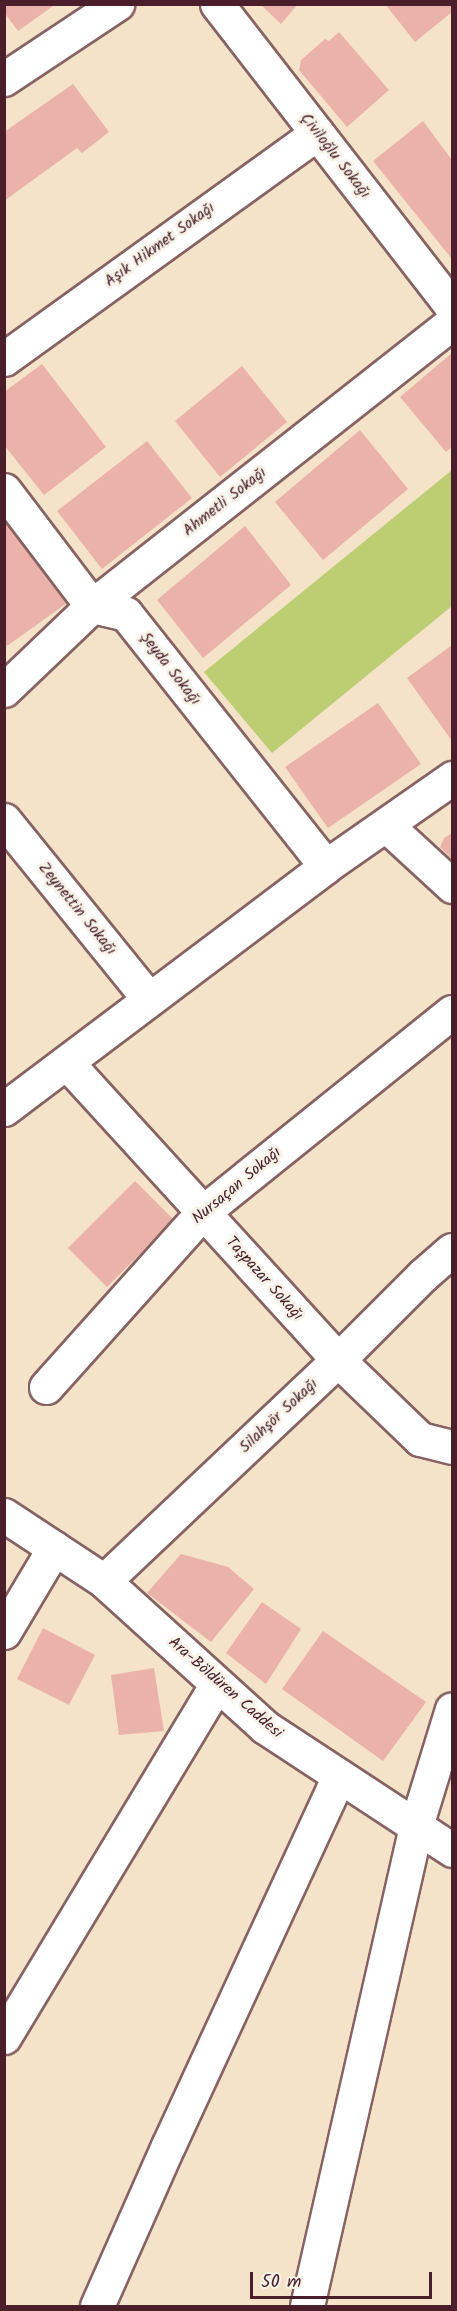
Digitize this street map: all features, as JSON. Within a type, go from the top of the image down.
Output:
[{"type":"street","name":"Çiviloğlu Sokağı","points":[[217,4],[453,307]]},
{"type":"street","points":[[4,79],[100,9]]},
{"type":"street","name":"Aşık Hikmet Sokağı","points":[[4,359],[317,133]]},
{"type":"street","name":"Ahmetli Sokağı","points":[[4,690],[92,606],[453,323]]},
{"type":"street","points":[[4,490],[92,606]]},
{"type":"street","name":"Şeyda Sokağı","points":[[92,606],[126,614],[326,866]]},
{"type":"street","points":[[4,1109],[326,866],[453,778]]},
{"type":"street","name":"Zeynettin Sokağı","points":[[4,820],[149,999]]},
{"type":"street","points":[[386,825],[453,886]]},
{"type":"street","name":"Nursaçan Sokağı","points":[[46,1387],[202,1212],[453,1012]]},
{"type":"street","name":"Taşpazar Sokağı","points":[[67,1063],[338,1360],[420,1439],[453,1447]]},
{"type":"street","name":"Silahşör Sokağı","points":[[104,1581],[338,1360],[423,1275],[453,1250]]},
{"type":"street","name":"Ara-Böldüren Caddesi","points":[[4,1515],[104,1581],[265,1726],[453,1850]]},
{"type":"street","points":[[4,1632],[54,1548]]},
{"type":"street","points":[[4,2037],[218,1684]]},
{"type":"street","points":[[307,2307],[416,1827],[453,1709]]},
{"type":"street","points":[[97,2307],[168,2146],[339,1776]]},
{"type":"green space","points":[[452,470],[452,606],[272,753],[204,672]]},
{"type":"building","points":[[4,4],[56,4],[18,31],[4,12]]},
{"type":"building","points":[[260,4],[298,4],[281,24]]},
{"type":"building","points":[[385,4],[451,4],[452,12],[415,42]]},
{"type":"building","points":[[339,32],[389,90],[347,127],[299,70],[301,60],[325,39],[329,41]]},
{"type":"building","points":[[73,84],[109,132],[82,153],[77,148],[4,201],[4,132]]},
{"type":"building","points":[[423,121],[452,160],[452,259],[373,161]]},
{"type":"building","points":[[452,353],[452,447],[446,452],[400,397]]},
{"type":"building","points":[[42,364],[106,447],[44,495],[4,445],[4,392]]},
{"type":"building","points":[[242,366],[287,422],[220,477],[175,421]]},
{"type":"building","points":[[360,430],[408,489],[323,560],[275,502]]},
{"type":"building","points":[[147,441],[192,498],[102,569],[57,511]]},
{"type":"building","points":[[6,522],[67,603],[7,646],[4,642]]},
{"type":"building","points":[[245,526],[291,585],[203,658],[157,600]]},
{"type":"building","points":[[452,645],[452,741],[407,678]]},
{"type":"building","points":[[378,703],[421,764],[328,828],[285,767]]},
{"type":"building","points":[[452,833],[452,859],[440,847],[444,838]]},
{"type":"building","points":[[135,1181],[174,1220],[107,1287],[68,1248]]},
{"type":"building","points":[[181,1554],[228,1567],[254,1589],[211,1642],[147,1593]]},
{"type":"building","points":[[262,1602],[301,1629],[266,1684],[226,1653]]},
{"type":"building","points":[[43,1628],[95,1655],[69,1705],[17,1679]]},
{"type":"building","points":[[323,1631],[426,1702],[383,1761],[282,1689]]},
{"type":"building","points":[[154,1668],[164,1731],[119,1735],[111,1675]]}]
